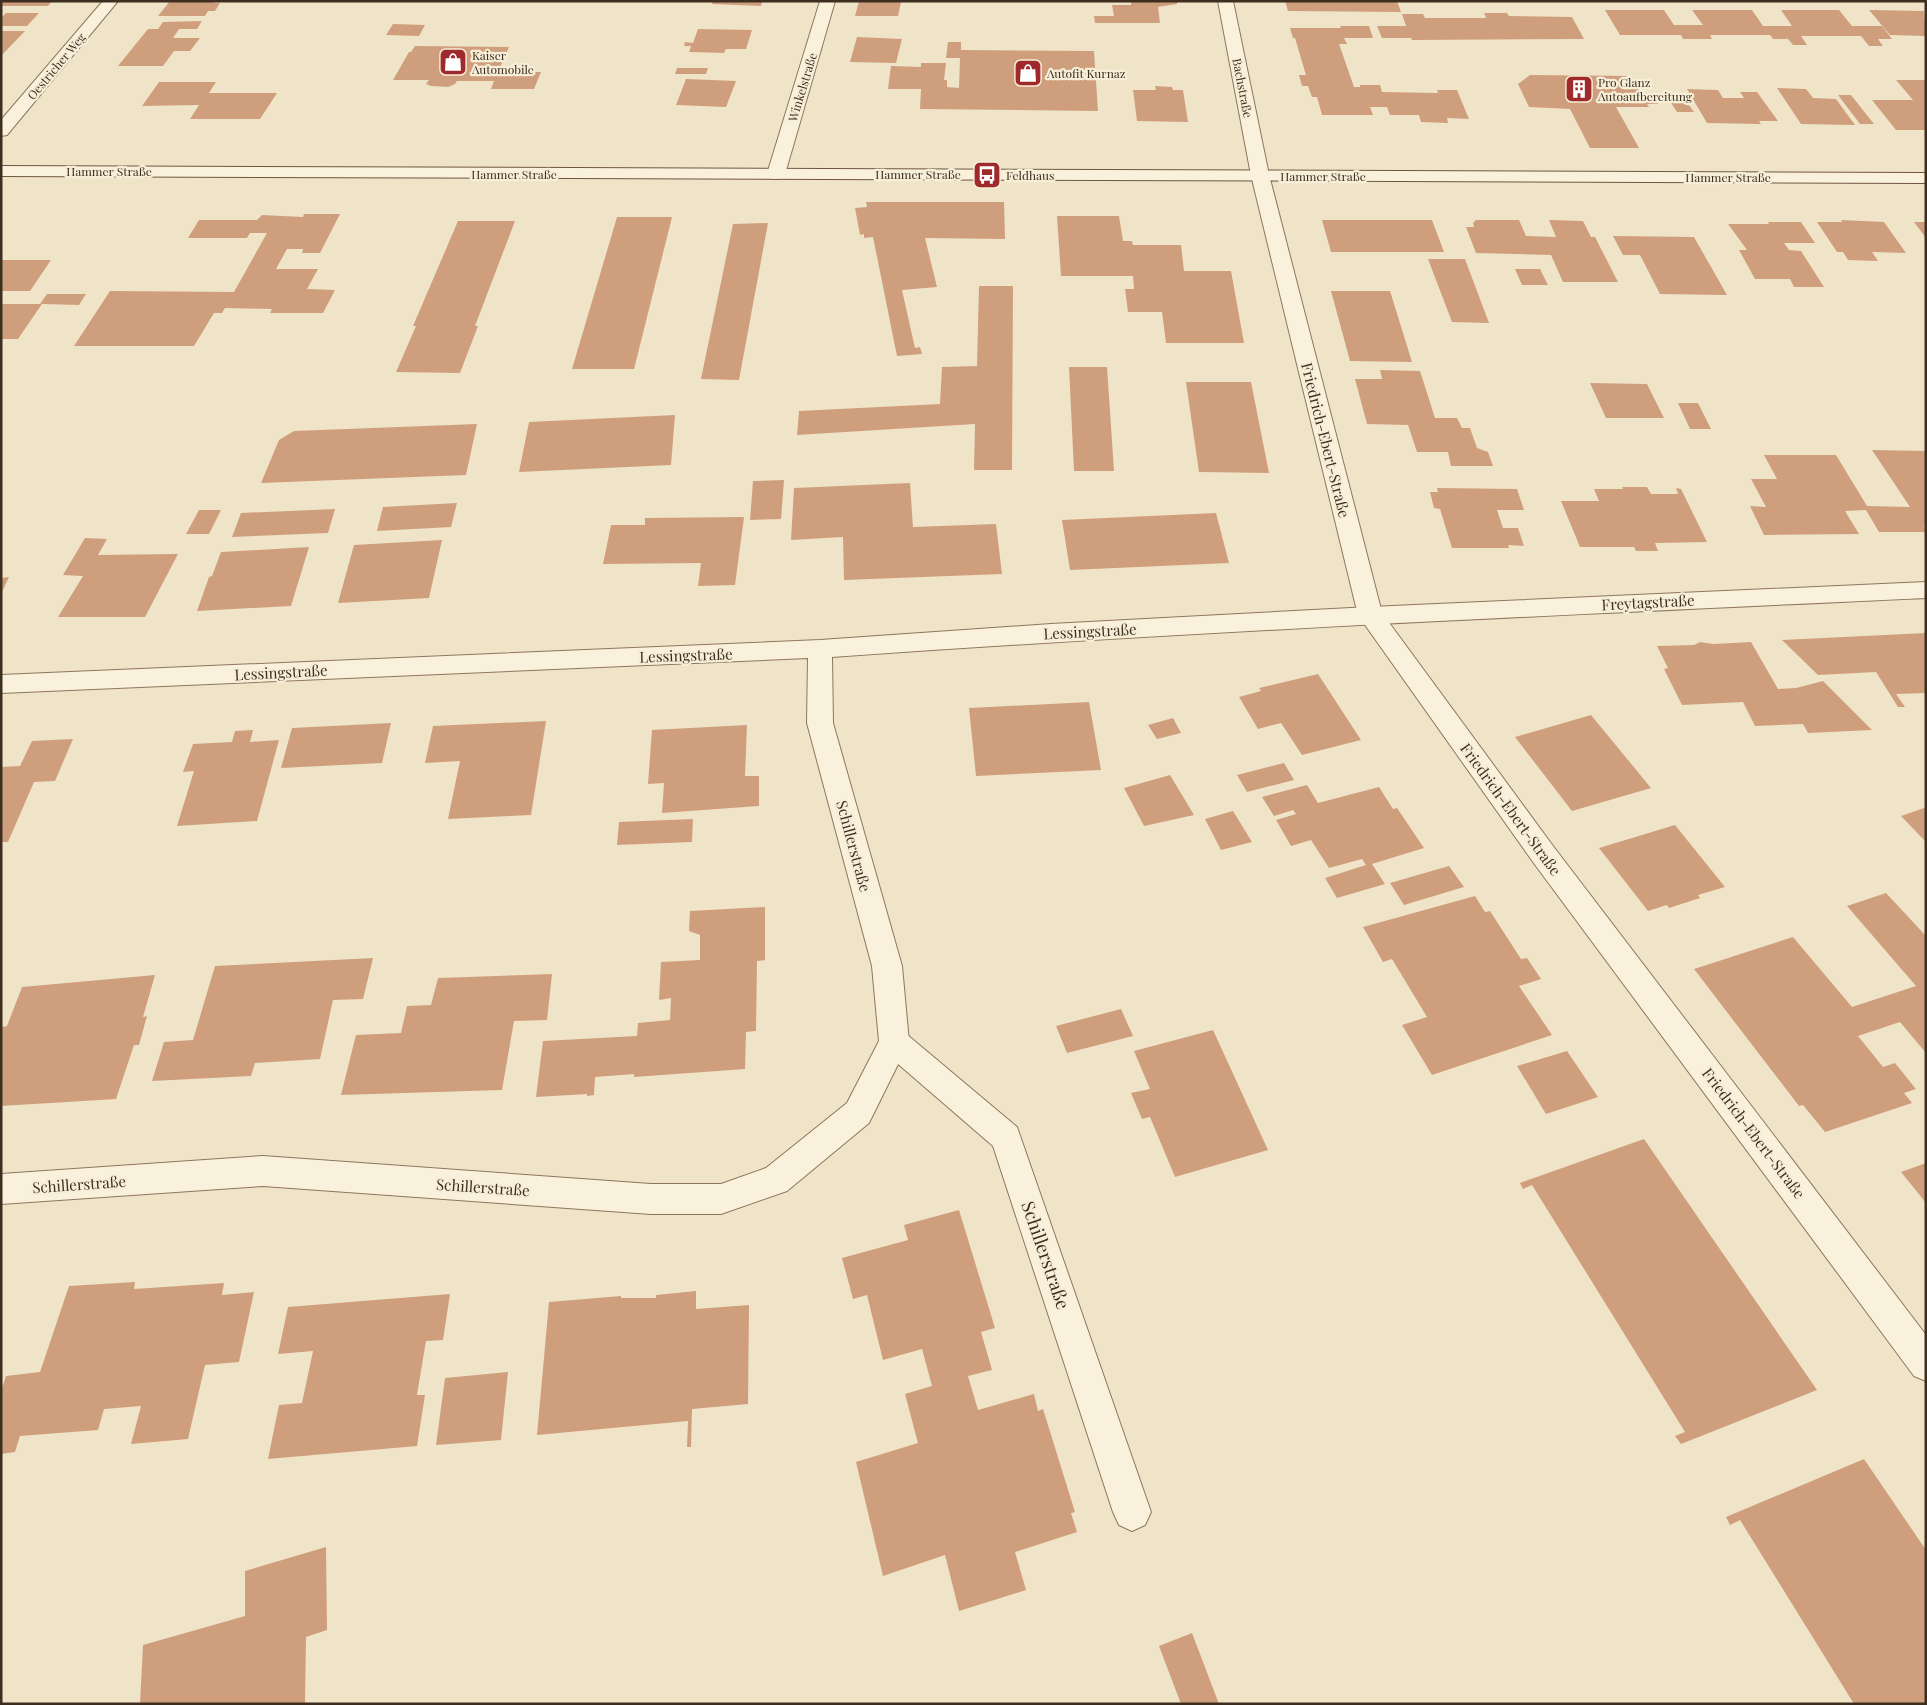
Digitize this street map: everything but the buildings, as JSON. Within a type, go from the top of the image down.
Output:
[{"type":"street","name":"Oestricher Weg","points":[[1,131],[111,1]]},
{"type":"street","name":"Winkelstraße","points":[[776,174],[828,1]]},
{"type":"street","name":"Bachstraße","points":[[1225,1],[1260,175]]},
{"type":"street","name":"Hammer Straße","points":[[1,171],[1926,178]]},
{"type":"street","name":"Friedrich-Ebert-Straße","points":[[1260,175],[1370,615],[1544,854],[1926,1364]]},
{"type":"street","name":"Freytagstraße","points":[[1370,615],[1926,590]]},
{"type":"street","name":"Lessingstraße","points":[[1,684],[820,649],[1051,633],[1370,615]]},
{"type":"street","name":"Schillerstraße","points":[[1,1189],[263,1171],[650,1199],[721,1199],[776,1180],[858,1113],[894,1042],[887,966],[820,723],[820,649]]},
{"type":"street","name":"Schillerstraße","points":[[894,1042],[1006,1137],[1132,1512]]},
{"type":"place","name":"Kaiser Automobile","points":[[453,62]]},
{"type":"place","name":"Autofit Kurnaz","points":[[1028,73]]},
{"type":"place","name":"Pro Glanz Autoaufbereitung","points":[[1579,89]]},
{"type":"place","name":"Feldhaus","points":[[987,175]]}]
